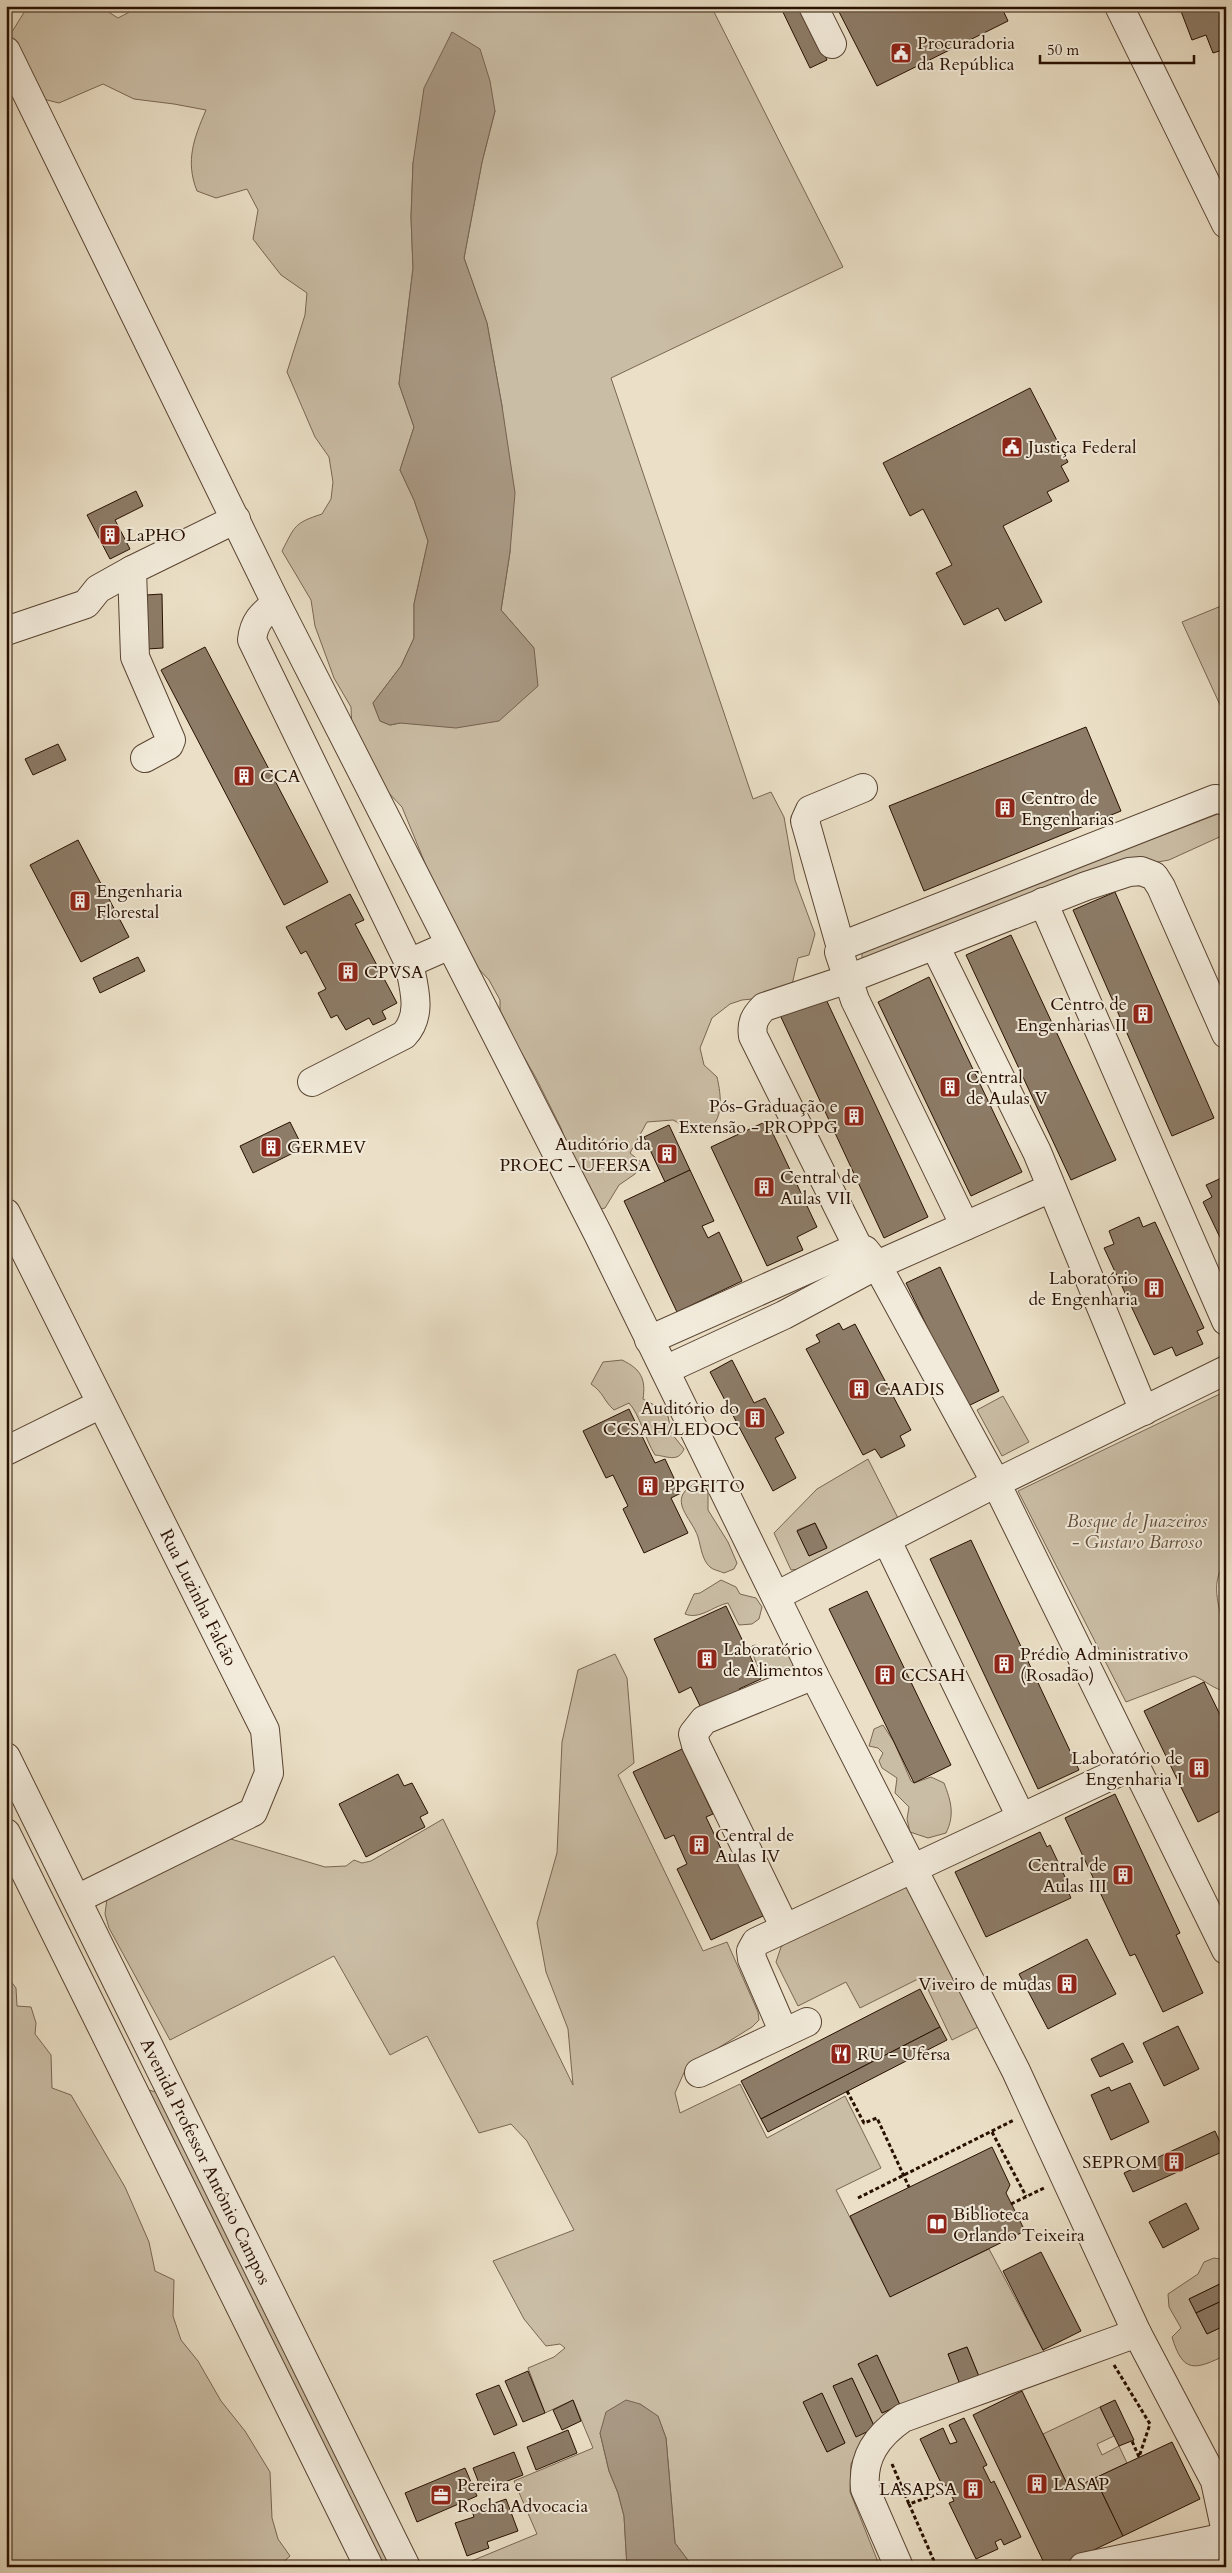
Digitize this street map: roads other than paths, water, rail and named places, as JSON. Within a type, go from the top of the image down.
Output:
[{"type":"street","points":[[812,6],[832,44]]},
{"type":"street","points":[[1119,6],[1226,224]]},
{"type":"street","points":[[6,51],[276,603],[598,1234],[648,1340],[665,1370],[814,1675],[915,1869],[1054,2151],[1137,2333],[1215,2481],[1226,2532]]},
{"type":"street","points":[[6,631],[86,604],[98,589],[132,570],[236,519]]},
{"type":"street","points":[[132,570],[135,657],[171,740],[169,745],[146,758]]},
{"type":"street","points":[[276,603],[258,617],[253,627],[252,640],[408,963],[416,1011],[413,1026],[404,1035],[312,1082]]},
{"type":"street","points":[[863,788],[810,810],[805,822],[841,948],[839,952],[855,1000],[965,1226]]},
{"type":"street","points":[[841,948],[1214,799],[1226,800]]},
{"type":"street","points":[[1226,1034],[1154,876],[1142,872],[1129,872],[1043,902],[935,946],[764,1007],[755,1016],[752,1026],[753,1036],[858,1246],[865,1250],[882,1274],[996,1483],[1226,1950]]},
{"type":"street","points":[[1043,902],[1226,1321]]},
{"type":"street","points":[[408,963],[450,945]]},
{"type":"street","points":[[935,946],[1037,1152],[1144,1411]]},
{"type":"street","points":[[665,1370],[784,1315],[882,1274],[965,1226],[1051,1188]]},
{"type":"street","name":"Rua Luzinha Falcão","points":[[6,1213],[265,1730],[269,1773],[253,1812],[77,1899]]},
{"type":"street","points":[[648,1340],[858,1246]]},
{"type":"street","points":[[772,1283],[784,1315]]},
{"type":"street","points":[[776,1596],[887,1541],[996,1483],[1226,1370]]},
{"type":"street","points":[[6,1451],[101,1404]]},
{"type":"street","points":[[887,1541],[1021,1817]]},
{"type":"street","points":[[785,1928],[696,1745],[693,1734],[704,1720],[814,1675]]},
{"type":"street","name":"Avenida Professor Antônio Campos","points":[[6,1757],[406,2567]]},
{"type":"street","points":[[699,2073],[796,2027],[751,1951],[752,1946],[761,1939],[915,1869],[1136,1764]]},
{"type":"street","name":"Avenida Professor Antônio Campos","points":[[6,1833],[369,2567]]},
{"type":"street","points":[[67,1956],[99,1942]]},
{"type":"street","points":[[90,2004],[122,1992]]},
{"type":"street","points":[[899,2567],[865,2489],[864,2477],[867,2458],[880,2437],[903,2418],[1137,2333]]},
{"type":"street","points":[[1083,2567],[1226,2537]]},
{"type":"street","points":[[1176,2567],[1226,2558]]},
{"type":"place","name":"Procuradoria da República","points":[[901,53]]},
{"type":"place","name":"Justiça Federal","points":[[1012,447]]},
{"type":"place","name":"LaPHO","points":[[110,535]]},
{"type":"place","name":"CCA","points":[[244,776]]},
{"type":"place","name":"Centro de Engenharias","points":[[1005,808]]},
{"type":"place","name":"Engenharia Florestal","points":[[80,901]]},
{"type":"place","name":"CPVSA","points":[[348,972]]},
{"type":"place","name":"Centro de Engenharias II","points":[[1143,1014]]},
{"type":"place","name":"Central de Aulas V","points":[[950,1087]]},
{"type":"place","name":"Pós-Graduação e Extensão - PROPPG","points":[[854,1116]]},
{"type":"place","name":"GERMEV","points":[[271,1147]]},
{"type":"place","name":"Auditório da PROEC - UFERSA","points":[[667,1154]]},
{"type":"place","name":"Central de Aulas VII","points":[[764,1187]]},
{"type":"place","name":"Laboratório de Engenharia","points":[[1154,1288]]},
{"type":"place","name":"CAADIS","points":[[859,1389]]},
{"type":"place","name":"Auditório do CCSAH/LEDOC","points":[[755,1418]]},
{"type":"place","name":"PPGFITO","points":[[648,1486]]},
{"type":"place","name":"Laboratório de Alimentos","points":[[707,1659]]},
{"type":"place","name":"Prédio Administrativo (Rosadão)","points":[[1004,1664]]},
{"type":"place","name":"CCSAH","points":[[885,1675]]},
{"type":"place","name":"Laboratório de Engenharia I","points":[[1199,1768]]},
{"type":"place","name":"Central de Aulas IV","points":[[699,1845]]},
{"type":"place","name":"Central de Aulas III","points":[[1123,1875]]},
{"type":"place","name":"Viveiro de mudas","points":[[1067,1984]]},
{"type":"place","name":"RU - Ufersa","points":[[841,2054]]},
{"type":"place","name":"SEPROM","points":[[1174,2162]]},
{"type":"place","name":"Biblioteca Orlando Teixeira","points":[[937,2224]]},
{"type":"place","name":"LASAP","points":[[1037,2484]]},
{"type":"place","name":"LASAPSA","points":[[973,2489]]},
{"type":"place","name":"Pereira e Rocha Advocacia","points":[[441,2495]]},
{"type":"park label","name":"Bosque de Juazeiros - Gustavo Barroso","points":[[1137,1531]]}]
